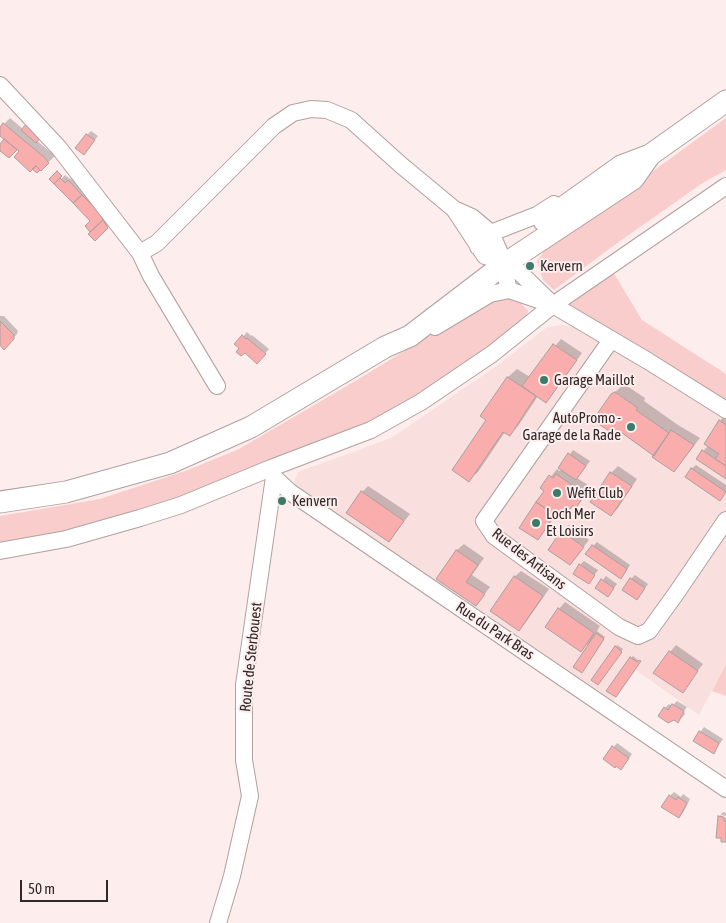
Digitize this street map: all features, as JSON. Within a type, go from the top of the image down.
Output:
[{"type":"main road","points":[[0,502],[66,492],[170,463],[251,427],[385,347],[400,326],[495,256],[621,166],[650,155],[726,100]]},
{"type":"street","points":[[0,85],[59,148],[140,253],[151,276],[217,386]]},
{"type":"street","points":[[140,253],[157,243],[274,126],[294,113],[311,109],[327,110],[350,120],[454,209],[495,256],[513,266],[553,305]]},
{"type":"street","points":[[490,233],[537,215],[568,195],[614,158],[650,155]]},
{"type":"street","points":[[0,551],[66,539],[181,505],[272,472],[371,430],[421,402],[492,354],[553,305],[726,186]]},
{"type":"street","points":[[454,209],[472,217],[490,233],[495,256],[509,290]]},
{"type":"street","points":[[385,347],[406,345],[490,294],[509,290],[553,305],[726,410]]},
{"type":"street","name":"Rue des Artisans","points":[[611,340],[484,521],[494,536],[619,627],[638,636],[650,628],[726,520]]},
{"type":"street","name":"Rue du Park Bras","points":[[272,472],[290,492],[726,790]]},
{"type":"street","name":"Route de Sterbouest","points":[[218,923],[232,876],[250,796],[244,760],[244,685],[272,472]]},
{"type":"shaded area","points":[[726,118],[726,170],[701,184],[554,290],[543,280],[537,261],[546,249]]},
{"type":"shaded area","points":[[613,272],[642,320],[726,374],[726,403],[658,357],[569,305]]},
{"type":"shaded area","points":[[506,297],[516,298],[528,311],[526,318],[396,411],[173,501],[77,529],[0,545],[0,516],[100,499],[188,470],[239,449],[486,301]]},
{"type":"shaded area","points":[[562,325],[574,327],[637,361],[726,417],[726,664],[699,715],[636,670],[608,708],[290,492],[298,472],[391,438],[498,365],[547,327]]},
{"type":"shaded area","points":[[726,664],[726,696],[712,691]]},
{"type":"building","points":[[3,123],[49,163],[41,171],[36,166],[30,172],[14,157],[19,151],[0,136],[0,127]]},
{"type":"building","points":[[27,123],[42,136],[36,143],[21,130]]},
{"type":"building","points":[[86,134],[95,140],[84,155],[75,148]]},
{"type":"building","points":[[4,139],[17,150],[9,158],[0,151],[0,144]]},
{"type":"building","points":[[36,166],[40,170],[37,173],[32,169]]},
{"type":"building","points":[[57,171],[62,176],[54,184],[49,179]]},
{"type":"building","points":[[60,178],[65,183],[68,180],[82,195],[73,203],[54,184]]},
{"type":"building","points":[[82,195],[100,213],[103,220],[90,232],[85,226],[90,221],[73,203]]},
{"type":"building","points":[[103,220],[108,228],[95,241],[88,234]]},
{"type":"building","points":[[0,321],[14,335],[14,339],[4,350],[0,345]]},
{"type":"building","points":[[242,335],[266,354],[257,364],[245,353],[241,356],[236,352],[239,348],[234,344]]},
{"type":"building","points":[[553,344],[577,360],[546,403],[522,386]]},
{"type":"building","points":[[507,377],[536,396],[510,436],[503,432],[469,482],[452,470],[486,420],[480,416]]},
{"type":"building","name":"AutoPromo - Garage de la Rade","points":[[615,392],[638,408],[636,410],[669,433],[654,456],[622,433],[619,438],[593,420],[611,394]]},
{"type":"building","points":[[719,420],[726,425],[726,466],[715,459],[719,454],[704,444]]},
{"type":"building","points":[[671,430],[694,445],[674,472],[652,457]]},
{"type":"building","points":[[702,450],[726,466],[726,479],[696,459]]},
{"type":"building","points":[[568,453],[586,466],[576,480],[558,468]]},
{"type":"building","points":[[691,468],[726,492],[720,501],[685,477]]},
{"type":"building","points":[[610,472],[632,486],[611,516],[590,502]]},
{"type":"building","points":[[556,474],[585,494],[576,508],[573,505],[563,520],[536,502],[544,491],[540,488],[549,475],[553,478]]},
{"type":"building","points":[[361,491],[404,521],[389,542],[346,513]]},
{"type":"building","name":"Loch Mer Et Loisirs","points":[[536,502],[555,515],[538,540],[519,528]]},
{"type":"building","points":[[561,531],[584,547],[570,565],[548,550]]},
{"type":"building","points":[[592,545],[627,569],[621,579],[585,554]]},
{"type":"building","points":[[456,550],[478,565],[466,582],[485,594],[476,606],[436,579]]},
{"type":"building","points":[[579,564],[595,575],[589,584],[573,574]]},
{"type":"building","points":[[514,576],[543,596],[519,631],[490,611]]},
{"type":"building","points":[[630,578],[645,588],[637,600],[622,590]]},
{"type":"building","points":[[601,579],[614,588],[608,597],[595,588]]},
{"type":"building","points":[[558,608],[594,633],[581,652],[545,627]]},
{"type":"building","points":[[596,633],[604,639],[582,673],[573,667]]},
{"type":"building","points":[[615,646],[622,652],[598,685],[591,680]]},
{"type":"building","points":[[669,651],[698,671],[683,693],[653,673]]},
{"type":"building","points":[[630,657],[637,662],[641,661],[616,697],[606,691]]},
{"type":"building","points":[[672,704],[684,711],[678,723],[674,720],[668,723],[658,716],[664,707],[668,710]]},
{"type":"building","points":[[699,731],[719,743],[714,754],[693,741]]},
{"type":"building","points":[[612,746],[629,758],[621,770],[603,759]]},
{"type":"building","points":[[669,795],[676,800],[678,797],[687,803],[679,818],[661,807]]},
{"type":"building","points":[[718,816],[724,817],[724,821],[726,821],[726,842],[721,842],[721,838],[716,838]]},
{"type":"place","name":"Kervern","points":[[530,266]]},
{"type":"place","name":"Garage Maillot","points":[[544,380]]},
{"type":"place","name":"AutoPromo - Garage de la Rade","points":[[631,427]]},
{"type":"place","name":"Wefit Club","points":[[557,493]]},
{"type":"place","name":"Kenvern","points":[[282,501]]},
{"type":"place","name":"Loch Mer Et Loisirs","points":[[536,523]]}]
